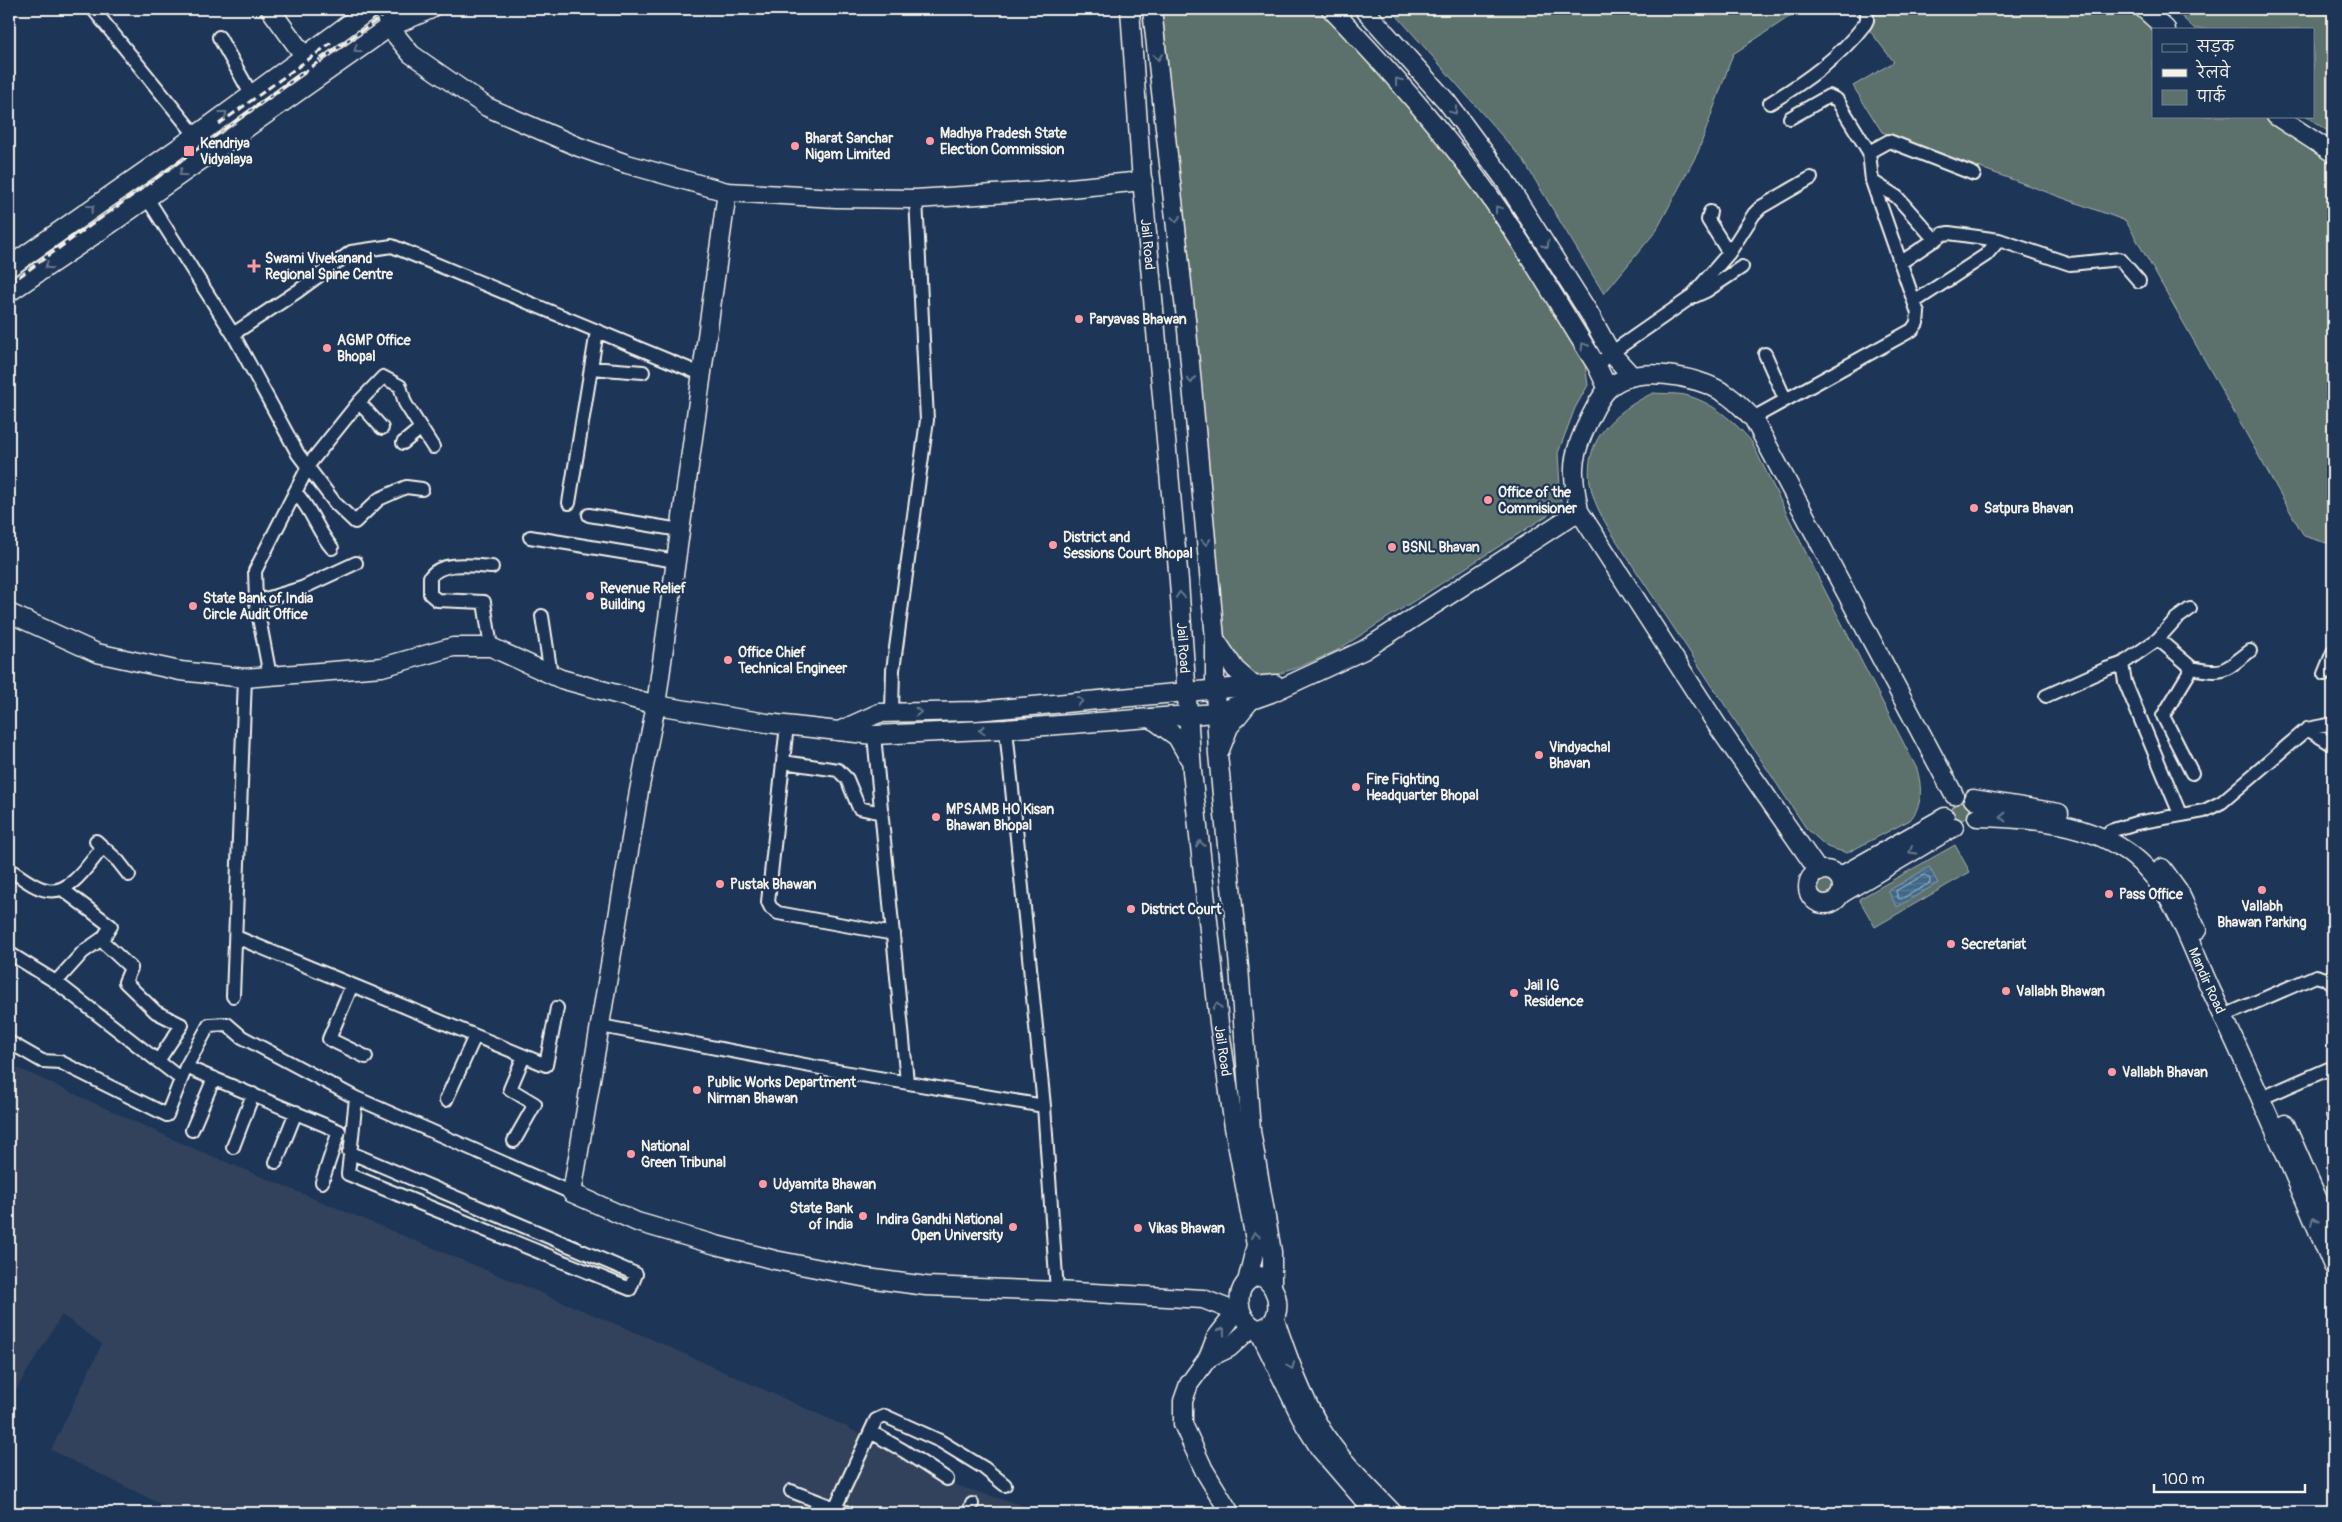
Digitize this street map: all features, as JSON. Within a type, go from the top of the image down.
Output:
[{"type":"main road","points":[[9,267],[196,136],[370,9]]},
{"type":"main road","points":[[9,292],[147,198],[318,75],[387,18],[430,9]]},
{"type":"street","points":[[93,9],[196,136]]},
{"type":"street","points":[[270,9],[318,75]]},
{"type":"street","name":"Jail Road","points":[[1130,9],[1142,181],[1176,543],[1192,763],[1219,1023],[1234,1127],[1250,1204],[1256,1245],[1245,1285]]},
{"type":"street","name":"Jail Road","points":[[1152,9],[1185,310],[1215,639],[1218,754],[1239,968],[1251,1131],[1272,1252],[1272,1284]]},
{"type":"street","points":[[1332,9],[1395,77],[1502,213],[1597,366],[1608,389]]},
{"type":"street","points":[[1364,9],[1447,102],[1504,179],[1584,304],[1612,353],[1632,376]]},
{"type":"street","points":[[1770,103],[1813,76],[1830,62],[1865,24],[1868,14],[1867,9]]},
{"type":"street","points":[[2144,9],[2165,28]]},
{"type":"street","points":[[2158,9],[2179,28]]},
{"type":"street","points":[[387,18],[412,54],[444,79],[487,107],[579,147],[627,164],[727,192],[916,200],[1142,181]]},
{"type":"street","points":[[219,37],[251,94]]},
{"type":"street","points":[[1753,418],[1912,330],[1917,323],[1918,313],[1872,181],[1869,152],[1834,96],[1830,96],[1790,118]]},
{"type":"street","points":[[2279,118],[2333,153]]},
{"type":"street","points":[[2293,118],[2333,143]]},
{"type":"street","points":[[1869,152],[1889,141],[1974,174]]},
{"type":"street","points":[[1597,366],[1612,353],[1690,298],[1729,253],[1754,214],[1761,207],[1810,178]]},
{"type":"street","points":[[1872,181],[1897,197],[1935,240]]},
{"type":"street","points":[[572,1193],[639,791],[656,705],[727,192]]},
{"type":"street","points":[[147,198],[233,334],[308,469],[335,503],[355,522],[379,499],[406,487],[422,489]]},
{"type":"street","points":[[892,712],[893,670],[927,420],[916,200]]},
{"type":"street","points":[[1710,212],[1708,220],[1729,253]]},
{"type":"street","points":[[1900,263],[1949,233],[1999,240],[2070,264],[2120,258],[2139,282]]},
{"type":"street","points":[[1914,302],[1986,255],[1999,240]]},
{"type":"street","points":[[233,334],[298,291],[351,252],[392,246],[701,374]]},
{"type":"street","points":[[1690,298],[1706,292],[1742,267]]},
{"type":"street","points":[[569,503],[597,331]]},
{"type":"street","points":[[1765,354],[1785,400]]},
{"type":"street","points":[[591,368],[643,372]]},
{"type":"street","points":[[1819,872],[1719,728],[1579,511],[1574,471],[1580,437],[1608,389],[1623,379],[1632,376],[1668,375],[1697,381],[1724,393],[1753,418],[1954,795]]},
{"type":"street","points":[[270,676],[256,602],[255,571],[308,469],[359,402],[383,377],[400,386],[406,403],[433,448]]},
{"type":"street","points":[[359,402],[382,428]]},
{"type":"street","points":[[402,443],[421,428]]},
{"type":"street","points":[[295,492],[306,502],[322,535],[332,548]]},
{"type":"street","points":[[9,612],[96,653],[180,671],[245,678],[270,676],[382,667],[453,647],[492,646],[561,679],[656,705],[874,736],[1006,729],[1216,713],[1252,693],[1295,682],[1364,650],[1579,511]]},
{"type":"street","points":[[589,515],[680,530]]},
{"type":"street","points":[[530,537],[676,561]]},
{"type":"street","points":[[256,602],[302,588],[356,562]]},
{"type":"street","points":[[492,567],[454,566],[438,570],[430,578],[430,594],[437,600],[484,602],[492,646]]},
{"type":"street","points":[[2046,696],[2106,669],[2122,664],[2158,639],[2176,619],[2190,609]]},
{"type":"street","points":[[542,616],[551,675]]},
{"type":"street","points":[[1215,639],[1252,693]]},
{"type":"street","points":[[2158,639],[2192,668],[2215,673],[2227,669],[2250,651]]},
{"type":"street","points":[[2324,674],[2333,652]]},
{"type":"street","points":[[2122,664],[2125,682],[2180,814]]},
{"type":"street","points":[[2192,668],[2163,716],[2192,773]]},
{"type":"street","points":[[233,996],[245,678]]},
{"type":"street","points":[[839,731],[871,715],[892,712],[976,711],[1215,689],[1252,693]]},
{"type":"street","points":[[1218,754],[1229,727],[1252,693]]},
{"type":"street","points":[[1151,718],[1177,737],[1192,763]]},
{"type":"street","points":[[2110,830],[2180,814],[2204,811],[2222,802],[2307,729],[2333,724]]},
{"type":"street","points":[[787,725],[768,902],[771,908],[778,913],[894,934]]},
{"type":"street","points":[[1006,729],[1044,1106],[1057,1291]]},
{"type":"street","points":[[2307,729],[2333,745]]},
{"type":"street","points":[[874,736],[907,1082]]},
{"type":"street","points":[[783,762],[838,770],[847,780],[859,808],[882,813]]},
{"type":"street","points":[[1840,885],[1830,871],[1819,872],[1814,875],[1808,885],[1811,896],[1815,901],[1820,904],[1832,903],[1840,885],[1950,822],[1967,827],[1976,817],[1976,804],[1973,799],[1961,794],[1954,795],[1945,804],[1950,822]]},
{"type":"street","name":"Mandir Road","points":[[1973,799],[2051,811],[2110,830],[2139,848],[2160,865],[2183,900],[2271,1094],[2333,1266]]},
{"type":"street","name":"Mandir Road","points":[[1976,817],[2015,818],[2063,824],[2118,846],[2134,857],[2156,877],[2174,908],[2258,1090],[2306,1187],[2333,1234]]},
{"type":"street","points":[[9,869],[45,890],[62,889],[77,877],[100,844],[129,875]]},
{"type":"street","points":[[56,982],[83,952],[101,940],[110,928],[110,924],[62,889]]},
{"type":"street","points":[[236,936],[546,1065],[557,1008]]},
{"type":"street","points":[[101,940],[131,968],[126,982],[136,995],[156,1012],[182,1025],[158,1061]]},
{"type":"street","points":[[9,953],[56,982],[158,1061],[183,1073],[214,1078],[339,1131],[322,1182]]},
{"type":"street","points":[[2233,1012],[2316,976],[2326,979],[2333,985]]},
{"type":"street","points":[[352,985],[329,1039],[366,1056]]},
{"type":"street","points":[[9,1042],[42,1061],[60,1062],[167,1115],[183,1073],[209,1025],[227,1024],[242,1037],[356,1098],[637,1222],[716,1245],[775,1260],[926,1286],[1057,1291],[1203,1300],[1245,1318],[1263,1329],[1275,1320]]},
{"type":"street","points":[[601,1026],[1044,1106]]},
{"type":"street","points":[[446,1100],[475,1036]]},
{"type":"street","points":[[514,1141],[535,1104],[510,1088],[524,1056]]},
{"type":"street","points":[[2271,1094],[2333,1067]]},
{"type":"street","points":[[192,1130],[214,1078]]},
{"type":"street","points":[[233,1147],[253,1094]]},
{"type":"street","points":[[349,1152],[636,1274],[630,1289],[348,1174],[349,1152],[356,1098]]},
{"type":"street","points":[[276,1162],[296,1112]]},
{"type":"street","points":[[1203,1300],[1245,1285],[1255,1277],[1260,1276],[1272,1284],[1277,1306],[1275,1320],[1295,1377],[1321,1429],[1354,1471],[1392,1513]]},
{"type":"street","points":[[1245,1285],[1241,1293],[1245,1318],[1305,1425],[1320,1450],[1375,1513]]},
{"type":"street","points":[[1230,1513],[1204,1470],[1183,1424],[1183,1401],[1189,1384],[1208,1358],[1216,1338],[1245,1318]]},
{"type":"street","points":[[835,1508],[880,1416],[888,1416],[940,1441],[984,1468],[1004,1486]]},
{"type":"street","points":[[871,1432],[904,1451],[947,1480]]},
{"type":"street","points":[[791,1491],[848,1513]]},
{"type":"shaded area","points":[[9,1064],[188,1146],[649,1338],[847,1427],[939,1480],[1047,1513],[179,1513],[51,1450],[102,1344],[62,1315],[9,1401]]},
{"type":"green space","points":[[1162,9],[1330,9],[1486,195],[1583,351],[1588,385],[1575,408],[1558,453],[1561,503],[1548,515],[1336,651],[1297,668],[1264,678],[1228,680]]},
{"type":"green space","points":[[1391,9],[1801,9],[1733,54],[1698,152],[1656,231],[1604,294],[1523,160]]},
{"type":"green space","points":[[1853,9],[2135,9],[2156,28],[2152,28],[2152,118],[2264,118],[2333,161],[2333,545],[2304,536],[2126,221],[1882,132],[1853,86],[1894,62]]},
{"type":"green space","points":[[2173,9],[2333,9],[2333,135],[2309,118],[2314,118],[2314,28],[2194,28]]},
{"type":"green space","points":[[1653,393],[1685,395],[1704,402],[1729,419],[1751,441],[1818,577],[1917,769],[1920,782],[1920,796],[1917,808],[1910,820],[1847,853],[1827,847],[1806,828],[1627,557],[1598,509],[1592,492],[1589,474],[1590,459],[1595,444],[1613,420],[1638,401]]},
{"type":"green space","points":[[1957,802],[1965,802],[1970,807],[1968,818],[1957,820],[1952,815],[1952,807]]},
{"type":"green space","points":[[1955,845],[1970,872],[1875,927],[1859,899]]},
{"type":"green space","points":[[1825,878],[1832,881],[1835,888],[1832,895],[1825,898],[1818,895],[1815,888],[1818,881]]},
{"type":"water","points":[[1929,867],[1938,883],[1897,907],[1888,891]]},
{"type":"railway","points":[[9,284],[392,9]]},
{"type":"railway","points":[[219,124],[331,43]]},
{"type":"place","name":"Madhya Pradesh State Election Commission","points":[[930,141]]},
{"type":"place","name":"Bharat Sanchar Nigam Limited","points":[[795,146]]},
{"type":"place","name":"Kendriya Vidyalaya","points":[[189,151]]},
{"type":"place","name":"Swami Vivekanand Regional Spine Centre","points":[[254,266]]},
{"type":"place","name":"Paryavas Bhawan","points":[[1079,319]]},
{"type":"place","name":"AGMP Office Bhopal","points":[[327,348]]},
{"type":"place","name":"Office of the Commisioner","points":[[1488,500]]},
{"type":"place","name":"Satpura Bhavan","points":[[1974,508]]},
{"type":"place","name":"District and Sessions Court Bhopal","points":[[1053,545]]},
{"type":"place","name":"BSNL Bhavan","points":[[1392,547]]},
{"type":"place","name":"Revenue Relief Building","points":[[590,596]]},
{"type":"place","name":"State Bank of India Circle Audit Office","points":[[193,606]]},
{"type":"place","name":"Office Chief Technical Engineer","points":[[728,660]]},
{"type":"place","name":"Vindyachal Bhavan","points":[[1539,755]]},
{"type":"place","name":"Fire Fighting Headquarter Bhopal","points":[[1356,787]]},
{"type":"place","name":"MPSAMB HO Kisan Bhawan Bhopal","points":[[936,817]]},
{"type":"place","name":"Pustak Bhawan","points":[[720,884]]},
{"type":"place","name":"Vallabh Bhawan Parking","points":[[2262,890]]},
{"type":"place","name":"Pass Office","points":[[2109,894]]},
{"type":"place","name":"District Court","points":[[1131,909]]},
{"type":"place","name":"Secretariat","points":[[1951,944]]},
{"type":"place","name":"Vallabh Bhawan","points":[[2006,991]]},
{"type":"place","name":"Jail IG Residence","points":[[1514,993]]},
{"type":"place","name":"Vallabh Bhavan","points":[[2112,1072]]},
{"type":"place","name":"Public Works Department Nirman Bhawan","points":[[697,1090]]},
{"type":"place","name":"National Green Tribunal","points":[[631,1154]]},
{"type":"place","name":"Udyamita Bhawan","points":[[763,1184]]},
{"type":"place","name":"State Bank of India","points":[[863,1216]]},
{"type":"place","name":"Indira Gandhi National Open University","points":[[1013,1227]]},
{"type":"place","name":"Vikas Bhawan","points":[[1138,1228]]}]
